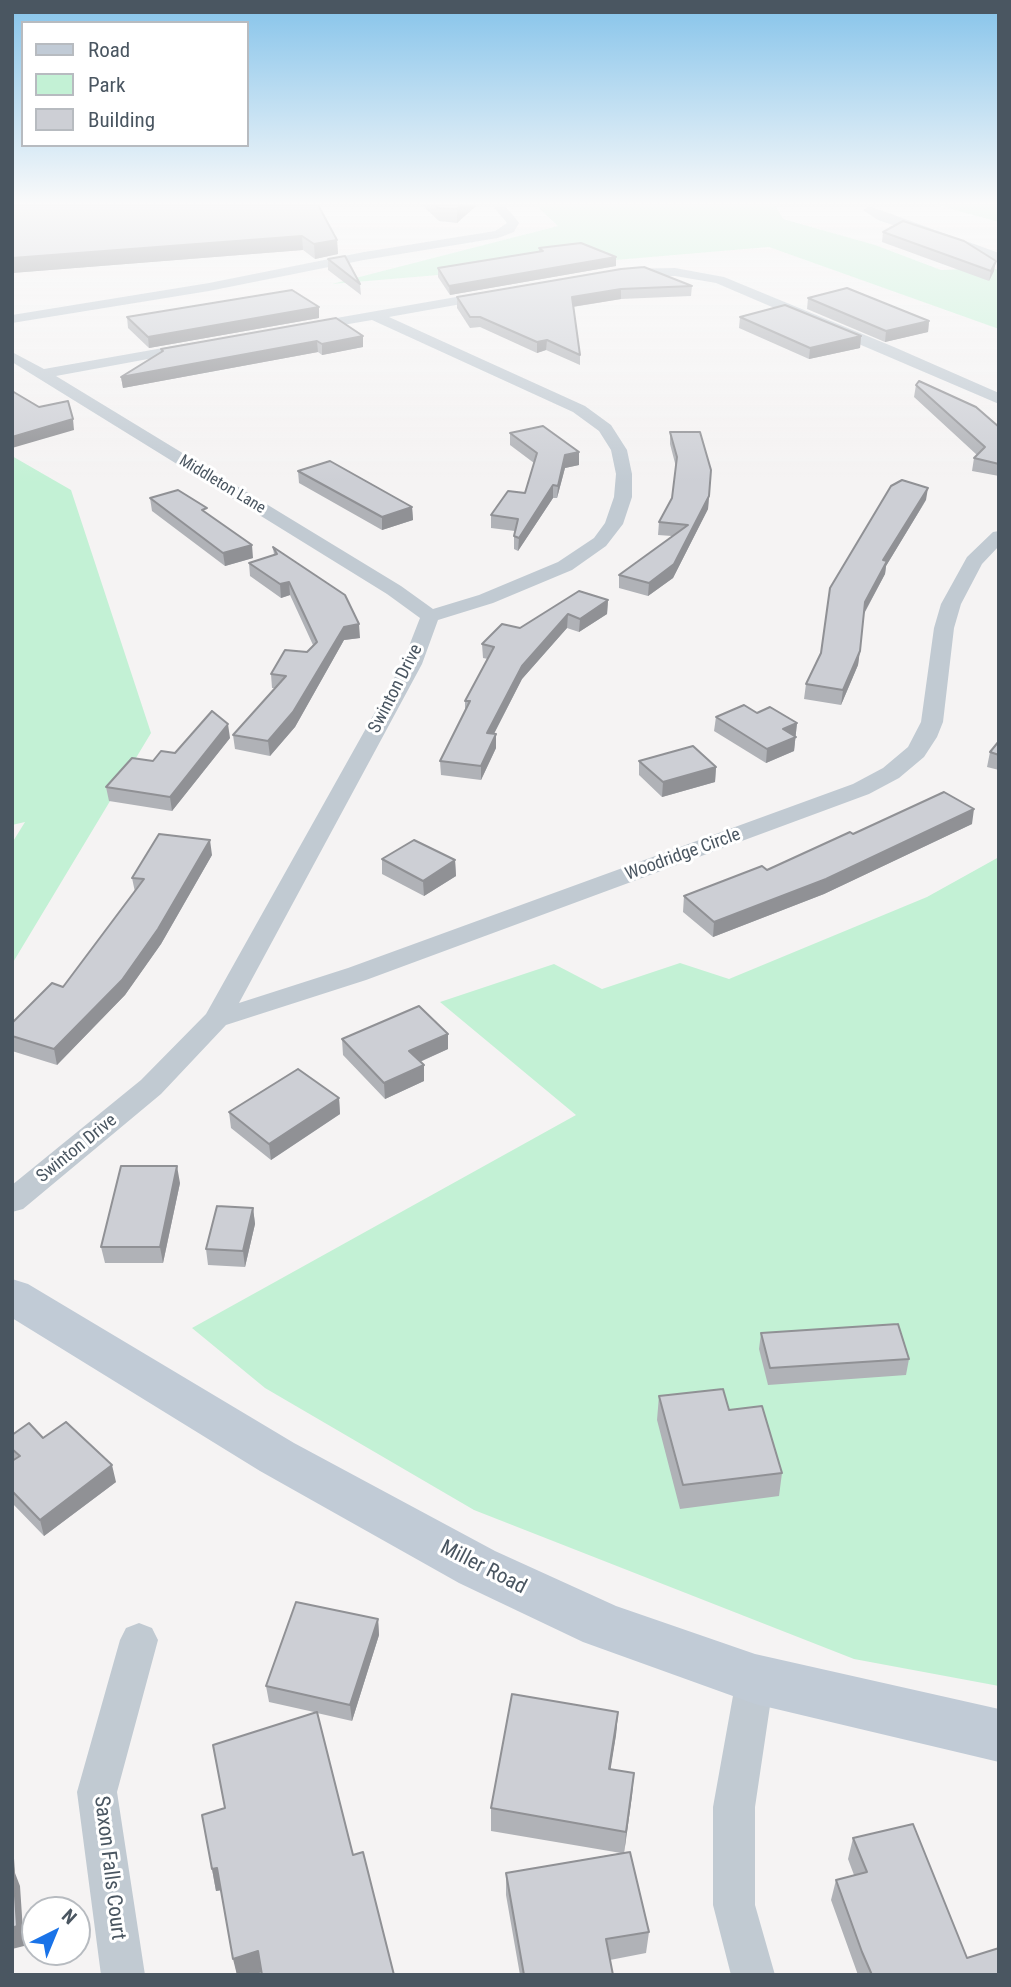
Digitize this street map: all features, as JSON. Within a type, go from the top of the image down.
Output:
[{"type":"street","points":[[12,319],[141,298]]},
{"type":"street","points":[[293,329],[477,298]]},
{"type":"street","points":[[762,298],[999,399]]},
{"type":"street","points":[[375,316],[579,409],[605,428],[623,461],[623,497],[614,524],[600,542],[579,558],[549,573],[486,599],[430,616]]},
{"type":"street","points":[[44,374],[211,343]]},
{"type":"street","name":"Middleton Lane","points":[[12,356],[394,590],[430,616]]},
{"type":"street","name":"Woodridge Circle","points":[[217,1019],[357,974],[861,789],[891,773],[916,752],[926,737],[932,722],[944,628],[951,604],[974,561],[999,536]]},
{"type":"street","name":"Swinton Drive","points":[[12,1201],[151,1087],[217,1019],[412,664],[430,616]]},
{"type":"street","name":"Miller Road","points":[[12,1296],[277,1457],[477,1567],[602,1625],[755,1679],[999,1736]]},
{"type":"street","name":"Saxon Falls Court","points":[[123,1975],[97,1793],[139,1640]]},
{"type":"street","points":[[753,1975],[734,1905],[734,1807],[755,1679]]},
{"type":"green space","points":[[911,298],[999,298],[999,329]]},
{"type":"green space","points":[[12,456],[71,490],[151,733],[12,964],[12,843],[25,822],[12,825]]},
{"type":"green space","points":[[999,857],[999,1686],[854,1659],[474,1510],[265,1388],[192,1328],[576,1115],[440,1002],[554,964],[602,989],[680,963],[729,979],[927,897]]},
{"type":"building","points":[[245,298],[304,298],[319,307],[148,337],[127,317]]},
{"type":"building","points":[[457,298],[572,298],[580,355],[547,340],[537,342],[480,317],[470,317]]},
{"type":"building","points":[[808,298],[871,298],[929,321],[886,331]]},
{"type":"building","points":[[785,305],[861,336],[810,348],[740,317]]},
{"type":"building","points":[[336,318],[363,336],[322,344],[317,341],[121,377],[163,351],[161,349]]},
{"type":"building","points":[[919,381],[976,407],[999,427],[999,464],[974,458],[985,447],[916,385]]},
{"type":"building","points":[[12,391],[39,407],[68,401],[73,419],[12,437]]},
{"type":"building","points":[[543,426],[579,452],[565,455],[558,486],[553,485],[519,538],[514,536],[518,519],[491,515],[508,491],[525,493],[537,453],[510,433]]},
{"type":"building","points":[[670,432],[700,432],[711,470],[709,496],[674,564],[649,583],[619,575],[688,525],[659,522],[672,498],[677,457]]},
{"type":"building","points":[[330,461],[412,507],[382,517],[298,471]]},
{"type":"building","points":[[902,480],[928,488],[883,560],[887,561],[865,602],[860,651],[843,690],[806,684],[821,653],[830,588],[891,486]]},
{"type":"building","points":[[178,490],[207,508],[202,510],[252,545],[223,553],[150,498]]},
{"type":"building","points":[[273,547],[345,595],[359,624],[344,627],[293,712],[268,741],[233,735],[286,676],[271,674],[285,650],[307,652],[317,642],[289,582],[280,584],[249,563],[277,554]]},
{"type":"building","points":[[579,591],[608,600],[580,619],[568,614],[522,666],[487,733],[496,734],[481,766],[440,761],[470,701],[465,701],[494,647],[482,644],[502,624],[520,628]]},
{"type":"building","points":[[744,705],[757,713],[770,707],[797,723],[783,729],[796,737],[767,749],[716,717]]},
{"type":"building","points":[[212,711],[228,724],[170,797],[106,787],[132,758],[153,761],[161,751],[175,753]]},
{"type":"building","points":[[999,741],[999,755],[990,752]]},
{"type":"building","points":[[693,746],[716,767],[663,782],[639,761]]},
{"type":"building","points":[[944,792],[974,809],[826,879],[714,922],[684,896],[762,866],[767,870]]},
{"type":"building","points":[[159,834],[210,840],[158,929],[122,980],[54,1049],[12,1036],[12,1023],[52,983],[63,987],[144,879],[132,878]]},
{"type":"building","points":[[414,840],[455,860],[423,881],[382,859]]},
{"type":"building","points":[[419,1006],[448,1034],[409,1051],[424,1065],[384,1083],[342,1039]]},
{"type":"building","points":[[298,1069],[339,1098],[269,1144],[229,1112]]},
{"type":"building","points":[[121,1166],[177,1166],[160,1247],[101,1247]]},
{"type":"building","points":[[217,1206],[253,1208],[243,1251],[206,1249]]},
{"type":"building","points":[[898,1324],[909,1359],[770,1368],[761,1333]]},
{"type":"building","points":[[723,1389],[729,1410],[762,1406],[782,1473],[683,1485],[659,1396]]},
{"type":"building","points":[[66,1422],[112,1465],[40,1520],[12,1491],[12,1461],[20,1456],[12,1449],[12,1435],[29,1423],[43,1438]]},
{"type":"building","points":[[296,1602],[378,1619],[350,1705],[266,1686]]},
{"type":"building","points":[[512,1694],[618,1712],[609,1769],[634,1773],[626,1832],[491,1808]]},
{"type":"building","points":[[317,1712],[353,1855],[363,1852],[394,1975],[262,1975],[258,1951],[233,1959],[217,1868],[212,1869],[202,1815],[225,1808],[213,1745]]},
{"type":"building","points":[[913,1824],[967,1958],[999,1948],[999,1975],[872,1975],[836,1880],[867,1872],[853,1838]]},
{"type":"building","points":[[630,1852],[649,1932],[606,1939],[613,1975],[524,1975],[506,1873]]},
{"type":"building","points":[[12,1866],[17,1926],[12,1928]]}]
